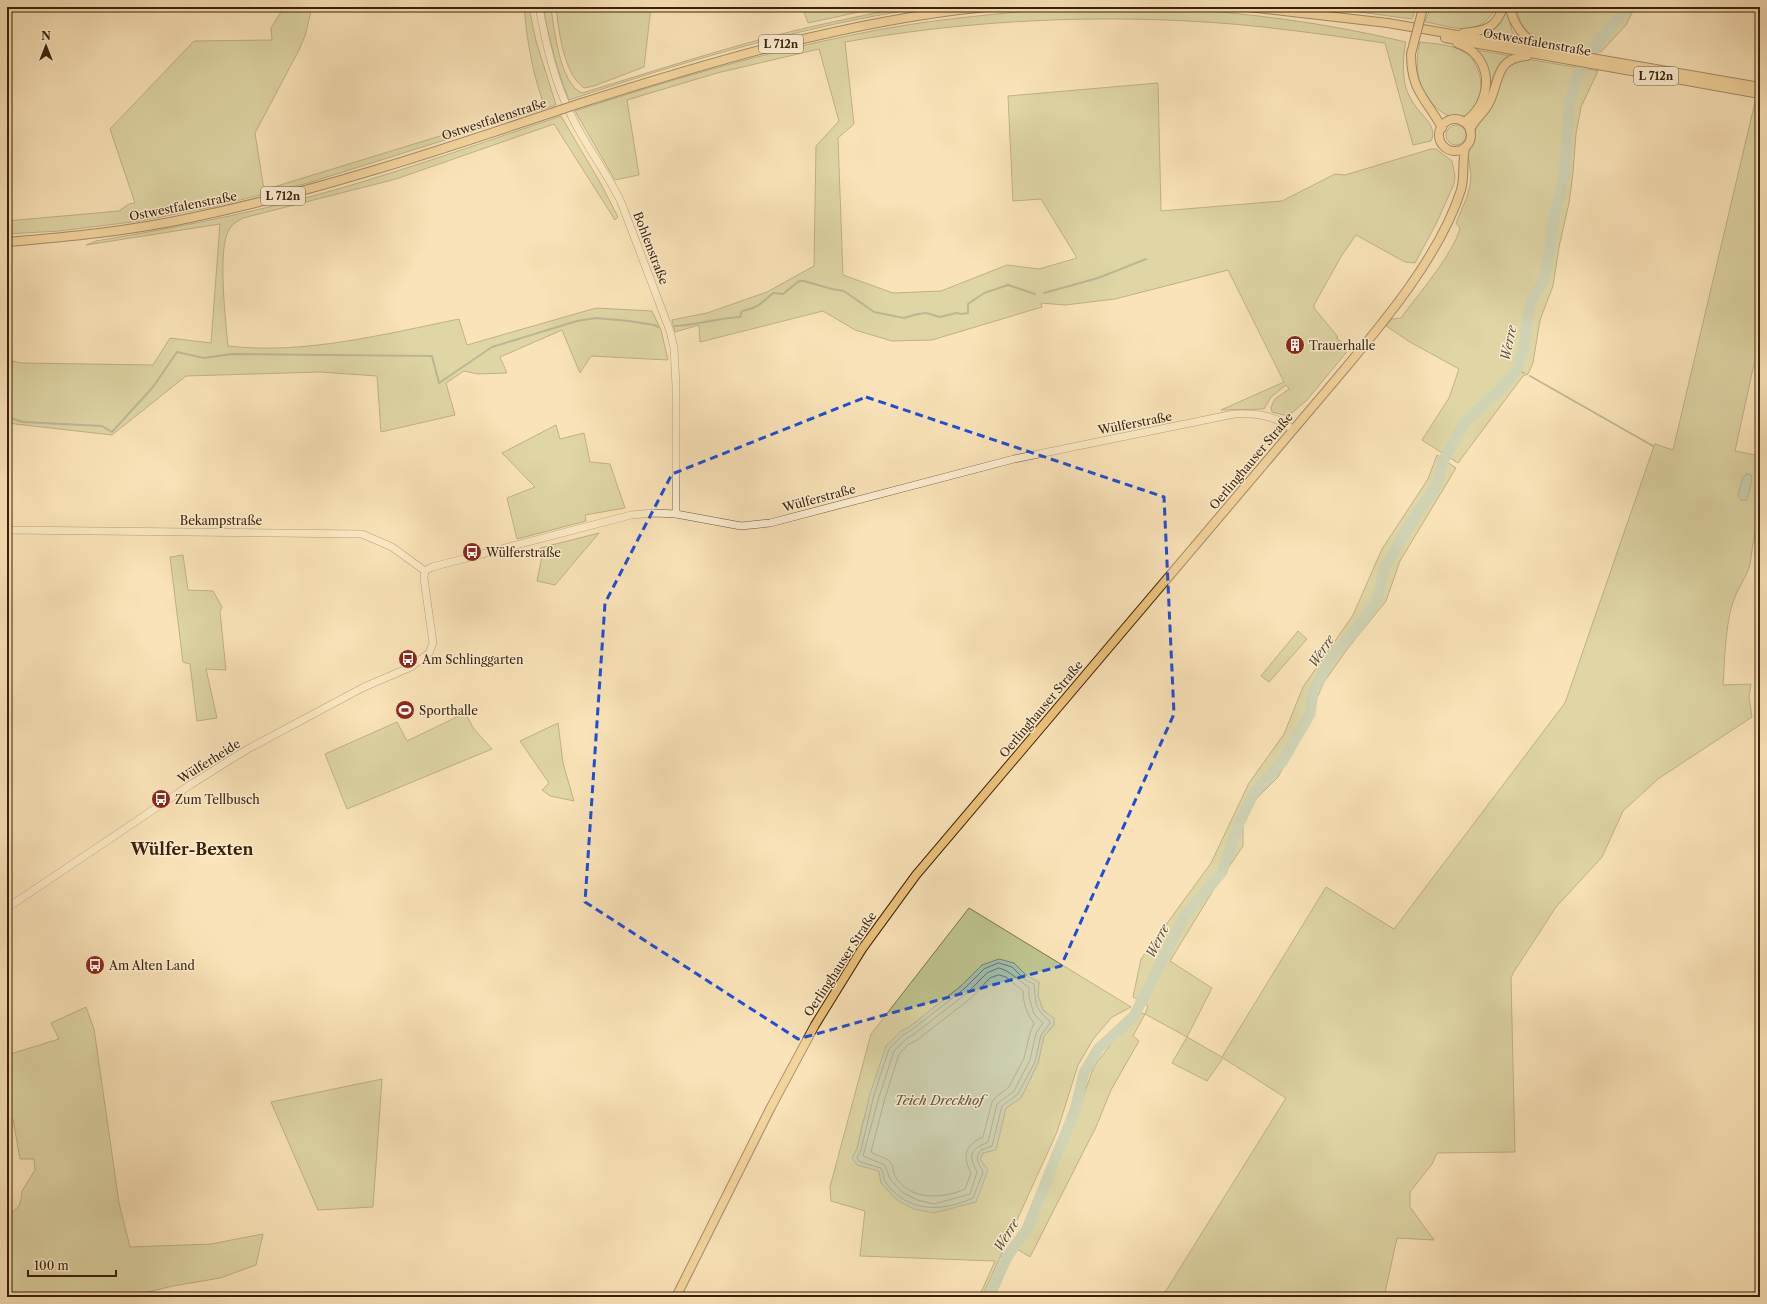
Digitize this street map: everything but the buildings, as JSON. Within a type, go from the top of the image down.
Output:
[{"type":"main road","name":"Ostwestfalenstraße","points":[[7,242],[122,230],[233,209],[368,172],[580,103],[750,52],[824,33],[898,19],[986,7]]},
{"type":"main road","name":"Ostwestfalenstraße","points":[[1248,7],[1310,14],[1760,87]]},
{"type":"main road","points":[[1424,7],[1411,54],[1412,72],[1416,86],[1424,102],[1433,112],[1442,128]]},
{"type":"main road","name":"L 712n","points":[[1452,37],[1480,31],[1494,24],[1500,18],[1504,7]]},
{"type":"main road","name":"L 712n","points":[[1510,7],[1511,13],[1519,30],[1532,42],[1552,54]]},
{"type":"main road","name":"L 712n","points":[[1452,37],[1472,51],[1483,65],[1486,76],[1485,94],[1482,102],[1475,113],[1464,122]]},
{"type":"main road","name":"Ostwestfalenstraße","points":[[1552,54],[1760,94]]},
{"type":"main road","name":"L 712n","points":[[1470,130],[1473,123],[1488,105],[1498,74],[1502,67],[1509,61],[1518,57],[1552,54]]},
{"type":"main road","points":[[1433,112],[1449,121]]},
{"type":"main road","points":[[1453,151],[1465,148],[1471,137],[1470,130],[1464,122],[1454,120],[1449,121],[1440,132],[1441,142],[1446,148],[1453,151],[1463,166]]},
{"type":"main road","name":"Oerlinghauser Straße","points":[[676,1297],[804,1043],[862,949],[916,875],[1293,430],[1389,313],[1420,271],[1440,236],[1458,198],[1463,181],[1465,148]]},
{"type":"street","name":"Bohlenstraße","points":[[538,7],[553,71],[562,94],[577,127],[621,202],[670,331],[674,348],[676,386],[676,514]]},
{"type":"street","name":"Wülferstraße","points":[[425,571],[432,567],[631,515],[654,513],[676,514],[741,526],[770,523],[1014,459],[1234,414],[1266,416],[1280,421],[1293,430]]},
{"type":"street","name":"Bekampstraße","points":[[7,530],[362,534],[392,547],[425,571]]},
{"type":"street","name":"Wülferheide","points":[[7,908],[190,785],[246,750],[364,687],[411,667],[421,660],[432,649],[432,634],[424,578],[425,571]]},
{"type":"highlighted area","points":[[866,397],[1164,497],[1174,714],[1061,966],[798,1039],[585,902],[605,603],[672,474]]},
{"type":"green space","points":[[284,7],[312,7],[305,36],[299,50],[255,133],[264,190],[541,105],[543,102],[530,55],[524,7],[529,7],[536,41],[556,105],[308,183],[212,207],[140,221],[59,231],[7,234],[7,221],[119,211],[129,204],[135,203],[110,129],[194,41],[272,40],[271,28]]},
{"type":"green space","points":[[543,7],[551,7],[556,42],[563,68],[574,88],[582,93],[776,35],[885,11],[928,7],[792,34],[702,58],[569,100],[554,54]]},
{"type":"green space","points":[[556,7],[651,7],[644,67],[594,86],[584,88],[571,72],[563,51]]},
{"type":"green space","points":[[802,7],[877,7],[808,23]]},
{"type":"green space","points":[[1150,7],[1224,12],[1316,24],[1406,42],[1403,65],[1406,88],[1409,96],[1419,111],[1429,122],[1433,131],[1433,136],[1431,141],[1413,145],[1385,43],[1237,24],[1145,19],[1058,20],[972,25],[930,29],[845,42],[854,124],[838,138],[843,275],[893,293],[941,291],[1007,265],[1039,269],[1077,258],[1041,199],[1013,201],[1008,96],[1158,83],[1161,211],[1282,201],[1335,174],[1345,175],[1431,149],[1436,149],[1452,161],[1455,176],[1454,184],[1437,222],[1415,263],[1405,262],[1356,235],[1342,255],[1314,305],[1314,308],[1338,337],[1336,338],[1350,348],[1307,400],[1288,416],[1272,412],[1271,407],[1275,399],[1289,389],[1286,385],[1271,397],[1264,409],[1221,410],[1284,382],[1228,270],[1115,299],[1065,305],[1041,303],[1042,307],[932,340],[892,341],[855,330],[823,311],[700,342],[699,325],[675,332],[672,320],[707,313],[767,292],[814,266],[816,146],[839,121],[819,49],[717,73],[627,100],[639,175],[615,180],[575,111],[691,75],[771,53],[850,35],[973,16],[1057,8]]},
{"type":"green space","points":[[1321,7],[1416,7],[1412,19]]},
{"type":"green space","points":[[1431,7],[1496,7],[1482,24],[1474,28],[1465,29],[1425,22]]},
{"type":"green space","points":[[1506,7],[1512,31],[1518,40],[1485,36],[1495,27]]},
{"type":"green space","points":[[1516,7],[1635,7],[1626,25],[1601,52],[1552,44],[1534,37],[1523,27]]},
{"type":"green space","points":[[1420,42],[1454,47],[1471,57],[1476,65],[1481,84],[1481,93],[1474,110],[1467,115],[1451,117],[1443,113],[1431,101],[1422,86],[1417,70]]},
{"type":"green space","points":[[1477,50],[1511,56],[1497,69],[1490,87],[1484,61]]},
{"type":"green space","points":[[1527,59],[1598,71],[1581,107],[1576,134],[1569,203],[1559,247],[1553,286],[1540,320],[1533,363],[1528,374],[1523,376],[1458,463],[1422,440],[1449,398],[1459,369],[1410,342],[1386,326],[1392,319],[1401,318],[1443,262],[1450,250],[1460,228],[1456,223],[1467,197],[1470,185],[1471,176],[1468,153],[1474,142],[1476,126],[1504,71],[1516,61]]},
{"type":"green space","points":[[1756,98],[1760,99],[1760,350],[1754,364],[1735,451],[1760,456],[1760,520],[1754,538],[1749,568],[1732,605],[1728,624],[1723,685],[1751,684],[1749,697],[1752,717],[1658,779],[1623,811],[1602,857],[1556,907],[1513,973],[1511,978],[1515,1152],[1437,1153],[1432,1164],[1410,1192],[1410,1207],[1434,1240],[1397,1238],[1384,1297],[1162,1297],[1286,1098],[1223,1058],[1207,1081],[1172,1063],[1187,1037],[1222,1057],[1326,887],[1394,929],[1565,703],[1655,444],[1673,450]]},
{"type":"green space","points":[[561,116],[601,184],[618,217],[615,220],[554,124],[396,179],[243,218],[233,224],[225,239],[223,286],[228,346],[286,348],[344,342],[459,319],[467,345],[596,308],[652,311],[661,330],[668,360],[591,356],[580,373],[562,330],[500,357],[507,373],[478,374],[464,371],[446,383],[455,415],[381,432],[377,376],[320,372],[186,376],[112,435],[7,423],[7,360],[21,363],[153,365],[170,338],[211,343],[220,224],[86,245],[96,241],[232,216],[299,200],[414,166]]},
{"type":"green space","points":[[1452,125],[1460,125],[1466,131],[1466,139],[1460,145],[1452,145],[1446,139],[1446,131]]},
{"type":"green space","points":[[556,425],[560,439],[584,433],[590,462],[610,464],[625,508],[585,515],[586,521],[517,539],[507,498],[535,487],[502,453]]},
{"type":"green space","points":[[1437,455],[1456,468],[1400,561],[1386,601],[1348,648],[1324,682],[1295,748],[1278,777],[1256,799],[1243,826],[1243,846],[1214,889],[1170,961],[1212,988],[1187,1037],[1145,1014],[1148,1006],[1133,997],[1141,959],[1211,863],[1249,783],[1284,734],[1303,687],[1353,615],[1382,549],[1428,479]]},
{"type":"green space","points":[[599,533],[555,585],[537,581],[542,556],[540,548]]},
{"type":"green space","points":[[183,555],[188,590],[213,591],[222,607],[220,612],[226,670],[206,669],[217,718],[197,721],[190,664],[183,662],[170,557]]},
{"type":"green space","points":[[1298,631],[1307,639],[1269,682],[1261,676]]},
{"type":"green space","points":[[465,713],[474,729],[492,749],[347,809],[325,754],[397,722],[407,741]]},
{"type":"green space","points":[[558,723],[563,763],[574,801],[550,796],[542,790],[549,783],[520,741]]},
{"type":"green space","points":[[969,908],[1131,1007],[1112,1017],[1094,1038],[1078,1065],[1057,1132],[982,1297],[979,1297],[995,1261],[860,1256],[865,1211],[831,1201],[830,1187],[871,1034]],"holes":[[[1014,963],[1027,976],[1039,982],[1038,996],[1043,1010],[1053,1018],[1054,1025],[1044,1036],[1038,1063],[1021,1098],[1006,1108],[1001,1126],[980,1159],[881,1183],[879,1171],[852,1158],[857,1149],[863,1121],[901,1031],[908,1028],[961,986],[982,965]]]},
{"type":"green space","points":[[86,1007],[94,1029],[119,1203],[130,1247],[211,1244],[263,1234],[256,1265],[220,1278],[173,1286],[127,1297],[9,1297],[7,1295],[7,1217],[19,1206],[22,1191],[35,1170],[34,1159],[20,1159],[13,1119],[7,1119],[7,1055],[59,1039],[51,1023]]},
{"type":"green space","points":[[1140,1013],[1145,1014],[1133,1036],[1139,1041],[1111,1090],[1096,1127],[1030,1257],[1017,1249],[1072,1129],[1094,1066],[1126,1025]]},
{"type":"green space","points":[[382,1079],[373,1207],[318,1210],[271,1102]]},
{"type":"water","points":[[1746,474],[1751,475],[1752,480],[1747,500],[1741,500],[1738,494],[1743,478]]},
{"type":"water","name":"Teich Dreckhof","points":[[999,959],[1014,963],[1027,976],[1039,982],[1038,996],[1043,1010],[1054,1018],[1054,1025],[1044,1036],[1038,1063],[1021,1098],[1006,1108],[996,1150],[983,1153],[980,1159],[988,1170],[976,1202],[934,1213],[914,1209],[897,1200],[881,1183],[879,1171],[857,1165],[852,1158],[857,1149],[870,1094],[886,1046],[901,1031],[908,1028],[961,986],[982,965]]},
{"type":"waterway","name":"Werre","points":[[989,1297],[1007,1257],[1027,1229],[1075,1110],[1084,1073],[1098,1049],[1134,1016],[1184,917],[1222,872],[1238,826],[1253,794],[1282,762],[1310,714],[1313,692],[1332,656],[1357,629],[1378,597],[1384,569],[1407,529],[1436,486],[1444,459],[1466,421],[1501,389],[1517,369],[1524,348],[1531,301],[1544,280],[1551,243],[1553,222],[1564,176],[1569,106],[1577,76],[1601,39],[1625,7]]},
{"type":"waterway","points":[[1044,293],[1098,278],[1146,259]]},
{"type":"waterway","points":[[675,326],[740,317],[742,311],[756,306],[773,293],[783,294],[799,281],[844,291],[874,312],[904,318],[926,313],[940,317],[956,313],[968,313],[968,304],[984,293],[1008,285],[1035,294]]},
{"type":"waterway","points":[[7,417],[23,422],[102,426],[112,432],[153,387],[177,352],[204,358],[232,354],[432,356],[439,383],[492,347],[577,321],[596,318],[629,321],[658,327]]},
{"type":"waterway","points":[[1517,369],[1524,373]]},
{"type":"waterway","points":[[1530,376],[1653,446]]},
{"type":"place","name":"Trauerhalle","points":[[1295,345]]},
{"type":"place","name":"Wülferstraße","points":[[472,552]]},
{"type":"place","name":"Am Schlinggarten","points":[[408,659]]},
{"type":"place","name":"Sporthalle","points":[[405,710]]},
{"type":"place","name":"Zum Tellbusch","points":[[161,799]]},
{"type":"place","name":"Am Alten Land","points":[[95,965]]},
{"type":"district","name":"Wülfer-Bexten","points":[[192,849]]}]
